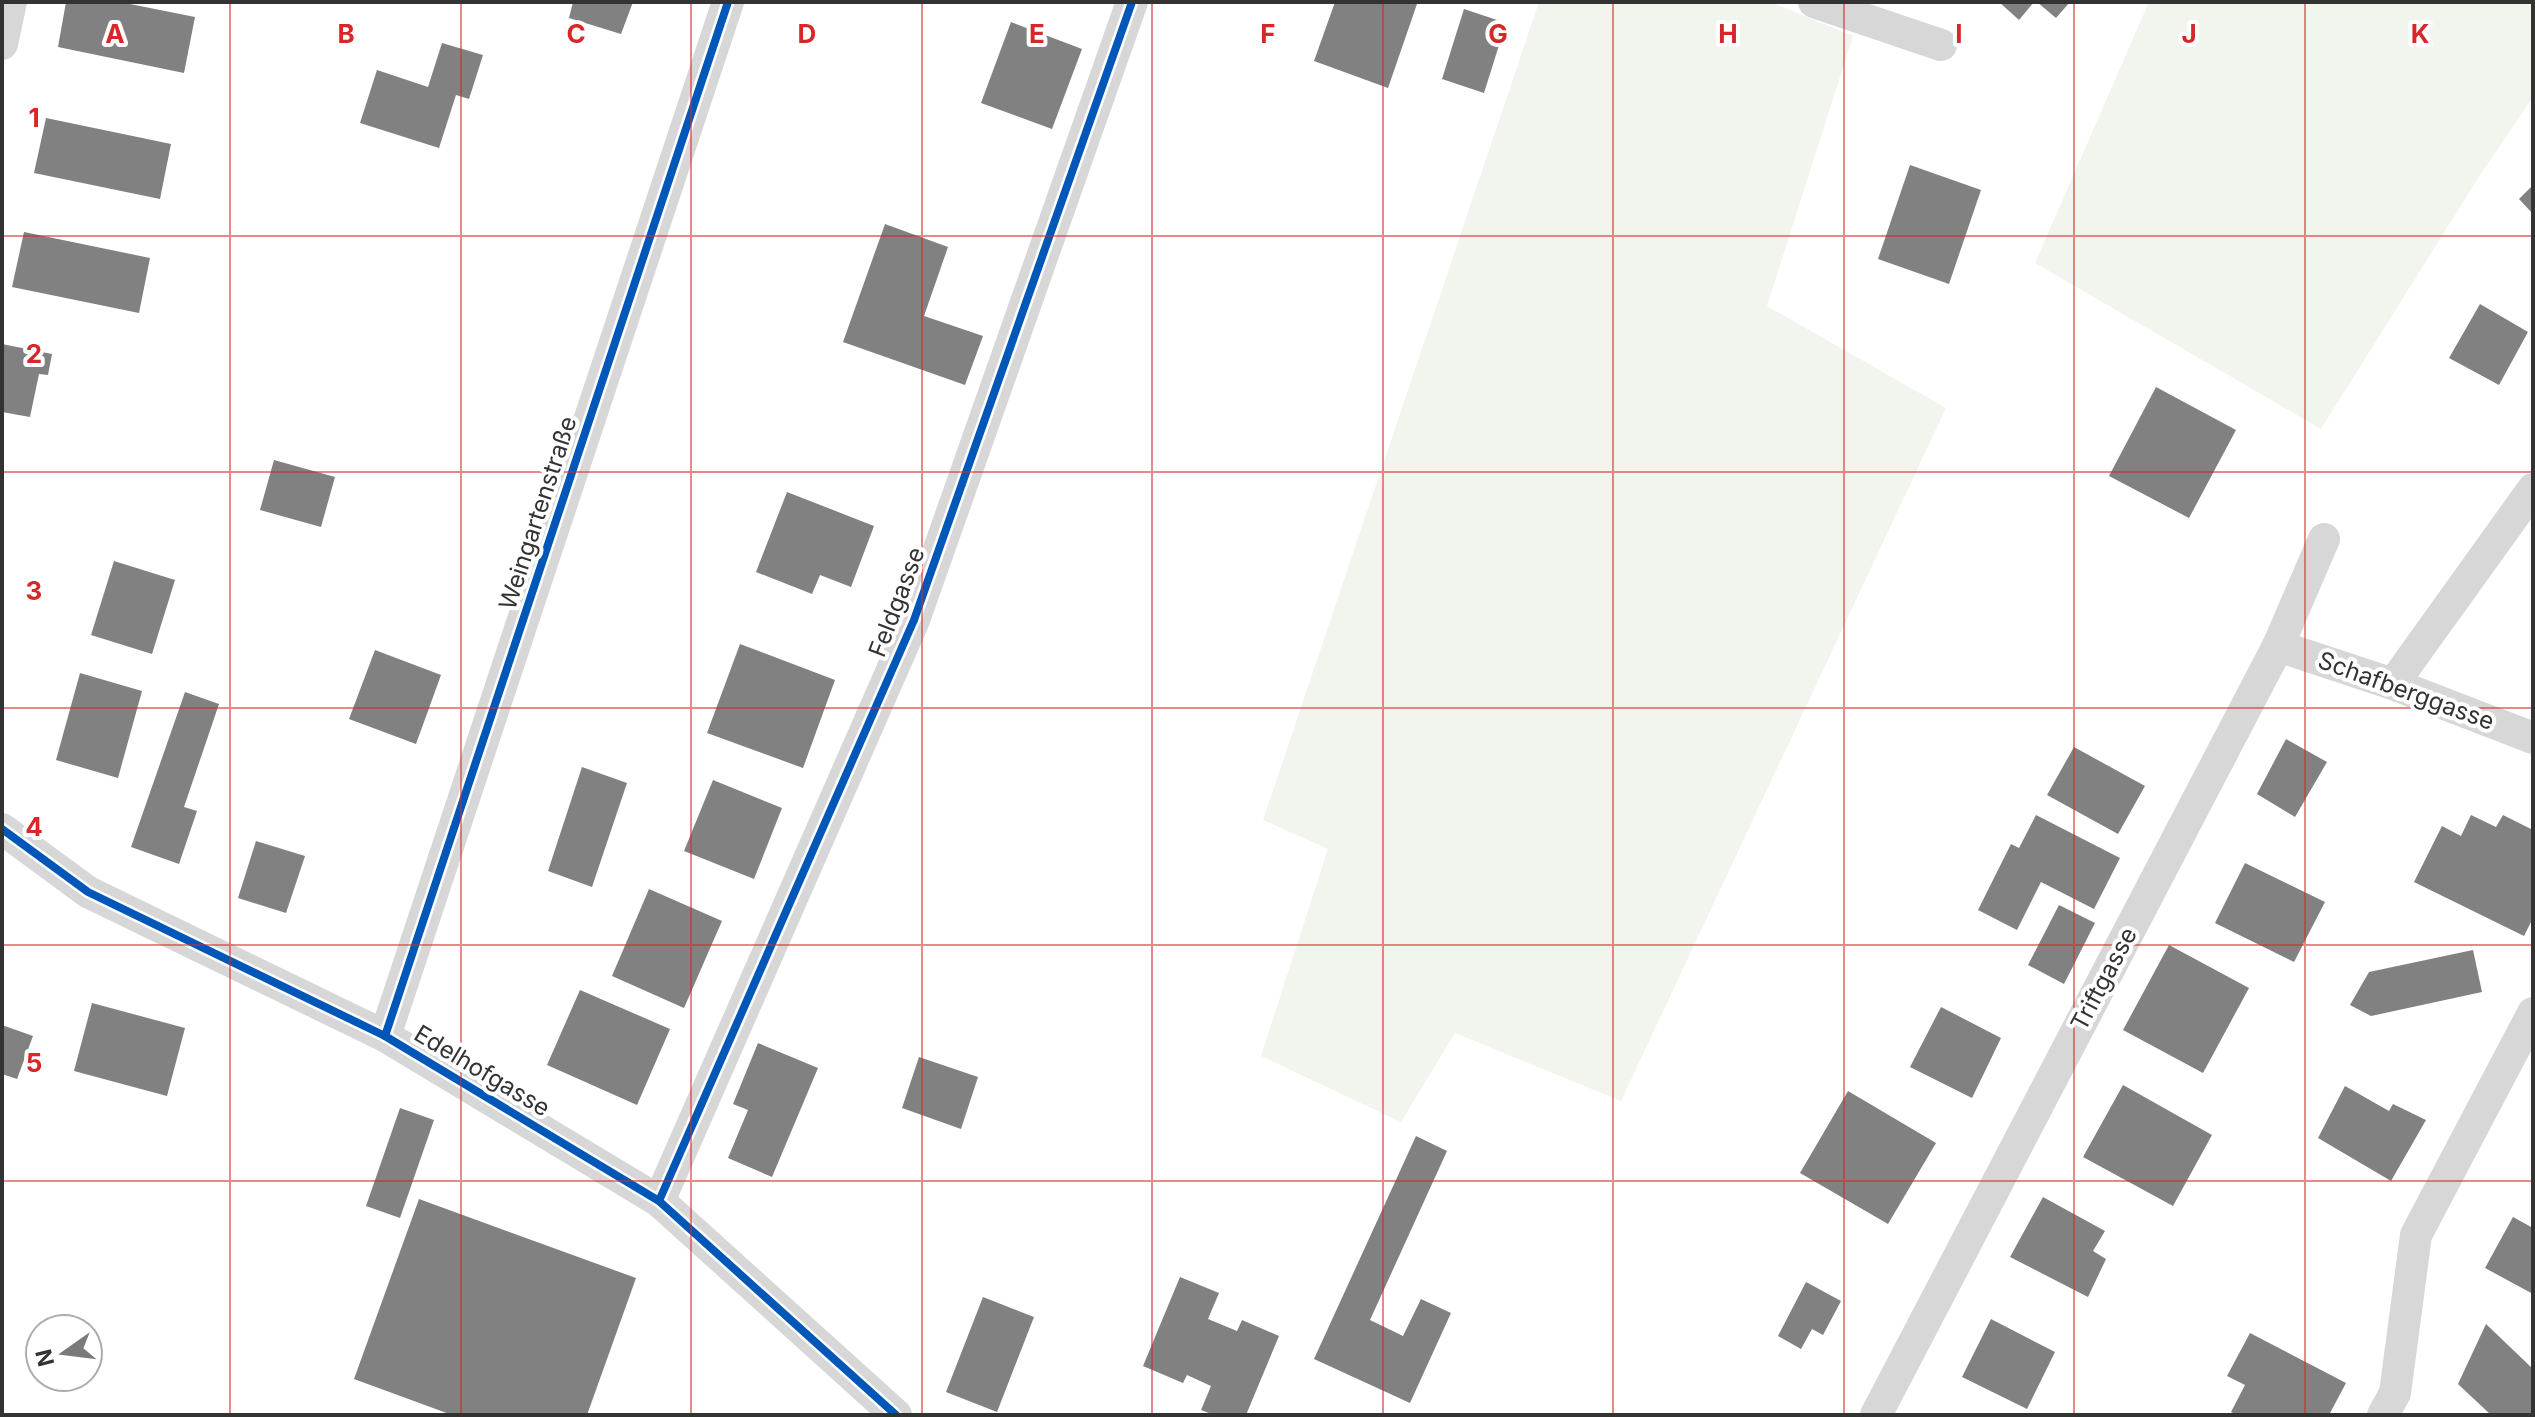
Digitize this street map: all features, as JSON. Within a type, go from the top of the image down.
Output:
[{"type":"street","points":[[2,44],[11,2]]},
{"type":"street","name":"Weingartenstraße","points":[[385,1036],[728,2]]},
{"type":"street","name":"Feldgasse","points":[[659,1201],[914,620],[1132,2]]},
{"type":"street","points":[[1814,2],[1941,45]]},
{"type":"street","points":[[2393,684],[2533,489]]},
{"type":"street","name":"Triftgasse","points":[[1876,1415],[2278,646],[2324,539]]},
{"type":"street","name":"Schafberggasse","points":[[2278,646],[2393,684],[2533,738]]},
{"type":"street","name":"Edelhofgasse","points":[[2,829],[88,892],[385,1036],[659,1201],[896,1415]]},
{"type":"street","points":[[2383,1415],[2395,1393],[2416,1235],[2533,1013]]},
{"type":"shaded area","points":[[1539,2],[1770,2],[1853,36],[1767,306],[1946,408],[1621,1101],[1455,1033],[1401,1122],[1261,1056],[1328,849],[1263,820]]},
{"type":"shaded area","points":[[2149,2],[2533,2],[2533,97],[2480,175],[2321,429],[2035,263]]},
{"type":"building","points":[[66,2],[120,2],[195,17],[184,73],[58,47]]},
{"type":"building","points":[[573,2],[633,2],[621,34],[569,18]]},
{"type":"building","points":[[1335,2],[1417,4],[1388,88],[1314,61]]},
{"type":"building","points":[[1999,2],[2034,2],[2019,20]]},
{"type":"building","points":[[2037,2],[2070,2],[2056,18]]},
{"type":"building","points":[[1464,9],[1506,23],[1484,93],[1442,79]]},
{"type":"building","points":[[1011,22],[1082,49],[1052,129],[981,103]]},
{"type":"building","points":[[442,43],[483,55],[469,99],[456,95],[439,148],[360,123],[377,70],[428,87]]},
{"type":"building","points":[[46,118],[171,144],[160,199],[34,173]]},
{"type":"building","points":[[1910,165],[1981,190],[1949,284],[1878,259]]},
{"type":"building","points":[[2533,185],[2533,214],[2519,199]]},
{"type":"building","points":[[885,224],[948,247],[924,316],[983,336],[965,385],[843,342]]},
{"type":"building","points":[[24,232],[150,258],[139,313],[12,287]]},
{"type":"building","points":[[2480,304],[2528,332],[2499,385],[2449,358]]},
{"type":"building","points":[[2,344],[52,354],[48,375],[39,374],[30,417],[2,412]]},
{"type":"building","points":[[2156,387],[2236,430],[2189,518],[2109,476]]},
{"type":"building","points":[[274,460],[335,477],[321,527],[260,510]]},
{"type":"building","points":[[787,492],[874,526],[851,587],[820,575],[812,594],[756,572]]},
{"type":"building","points":[[114,561],[175,580],[152,654],[91,635]]},
{"type":"building","points":[[740,644],[835,680],[803,768],[707,733]]},
{"type":"building","points":[[375,650],[441,675],[416,744],[349,719]]},
{"type":"building","points":[[80,673],[142,691],[118,778],[56,760]]},
{"type":"building","points":[[185,692],[219,704],[184,807],[197,811],[179,864],[131,847]]},
{"type":"building","points":[[2286,739],[2327,762],[2295,817],[2257,794]]},
{"type":"building","points":[[2074,747],[2145,786],[2118,834],[2047,795]]},
{"type":"building","points":[[582,767],[627,783],[592,887],[548,871]]},
{"type":"building","points":[[713,780],[782,808],[754,879],[684,851]]},
{"type":"building","points":[[2036,815],[2120,858],[2094,909],[2041,882],[2017,930],[1978,910],[2011,844],[2019,848]]},
{"type":"building","points":[[2471,815],[2496,827],[2503,815],[2533,830],[2533,918],[2524,936],[2414,882],[2442,826],[2461,836]]},
{"type":"building","points":[[256,841],[305,856],[286,913],[238,898]]},
{"type":"building","points":[[2245,863],[2325,902],[2294,962],[2215,923]]},
{"type":"building","points":[[649,889],[722,921],[684,1008],[612,976]]},
{"type":"building","points":[[2059,905],[2095,923],[2064,984],[2028,965]]},
{"type":"building","points":[[2169,945],[2249,988],[2203,1073],[2123,1030]]},
{"type":"building","points":[[2473,950],[2482,992],[2371,1016],[2350,1005],[2369,972]]},
{"type":"building","points":[[580,990],[670,1029],[637,1105],[547,1065]]},
{"type":"building","points":[[92,1003],[185,1028],[167,1096],[74,1071]]},
{"type":"building","points":[[1941,1007],[2001,1038],[1972,1098],[1910,1067]]},
{"type":"building","points":[[2,1025],[33,1036],[17,1079],[2,1074]]},
{"type":"building","points":[[758,1043],[818,1068],[772,1177],[728,1158],[748,1110],[733,1104]]},
{"type":"building","points":[[919,1057],[978,1077],[961,1129],[902,1108]]},
{"type":"building","points":[[2123,1085],[2212,1135],[2173,1206],[2083,1157]]},
{"type":"building","points":[[2345,1086],[2389,1111],[2393,1104],[2426,1120],[2391,1181],[2318,1138]]},
{"type":"building","points":[[1848,1091],[1936,1143],[1888,1224],[1800,1173]]},
{"type":"building","points":[[400,1108],[434,1120],[400,1218],[366,1206]]},
{"type":"building","points":[[1416,1136],[1447,1151],[1370,1320],[1403,1336],[1421,1299],[1451,1313],[1410,1403],[1314,1359]]},
{"type":"building","points":[[2043,1197],[2105,1231],[2093,1251],[2106,1259],[2088,1297],[2010,1257]]},
{"type":"building","points":[[419,1199],[636,1278],[587,1415],[452,1415],[354,1379]]},
{"type":"building","points":[[2513,1217],[2533,1228],[2533,1294],[2485,1268]]},
{"type":"building","points":[[1180,1277],[1219,1293],[1208,1319],[1237,1331],[1242,1320],[1279,1336],[1246,1415],[1214,1415],[1201,1410],[1211,1386],[1187,1375],[1183,1383],[1143,1366]]},
{"type":"building","points":[[1806,1282],[1841,1301],[1823,1335],[1812,1329],[1801,1349],[1778,1336]]},
{"type":"building","points":[[983,1297],[1034,1317],[997,1412],[946,1392]]},
{"type":"building","points":[[1991,1319],[2055,1352],[2027,1409],[1962,1377]]},
{"type":"building","points":[[2486,1324],[2533,1369],[2533,1415],[2491,1415],[2458,1384]]},
{"type":"building","points":[[2250,1333],[2346,1383],[2329,1415],[2237,1415],[2231,1412],[2245,1385],[2227,1376]]},
{"type":"cycle path","points":[[385,1036],[728,2]]},
{"type":"cycle path","points":[[659,1201],[914,620],[1132,2]]},
{"type":"cycle path","points":[[2,829],[88,892],[385,1036],[659,1201],[896,1415]]}]
